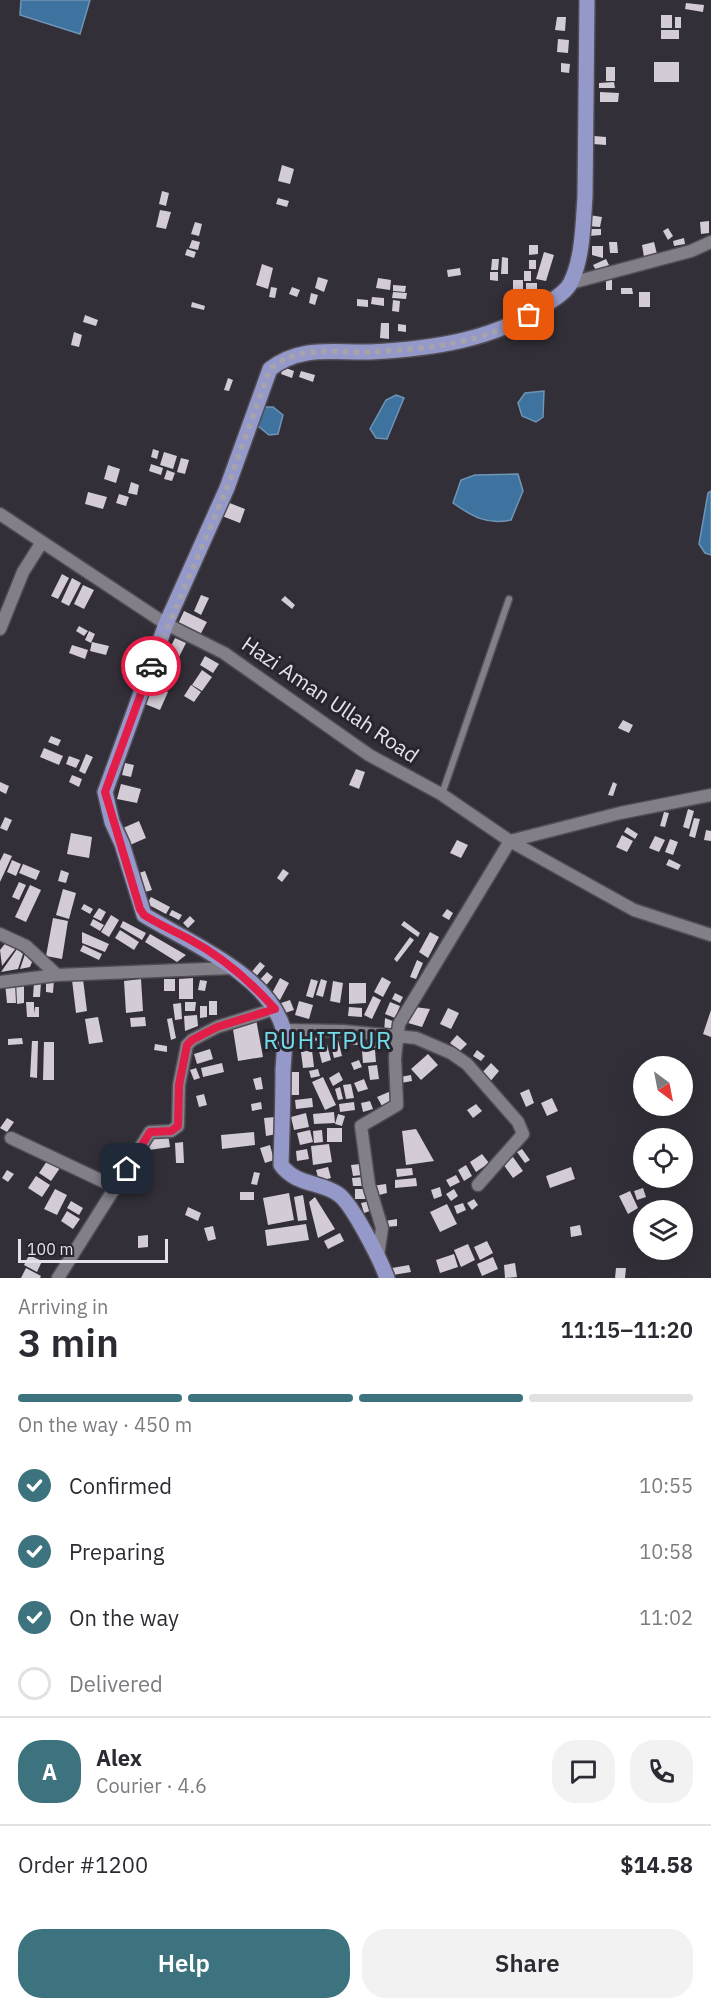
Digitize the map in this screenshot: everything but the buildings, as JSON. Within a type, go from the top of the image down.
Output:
[{"type":"main road","points":[[387,1278],[378,1256],[356,1218],[338,1194],[294,1177],[281,1165],[284,1030],[275,1009],[255,986],[231,968],[190,939],[144,915],[106,802],[108,780],[166,624],[227,488],[270,369],[283,358],[316,350],[399,350],[472,338],[517,323],[561,293],[571,283],[582,234],[585,197],[587,0]]},
{"type":"street","points":[[571,283],[691,251],[711,242]]},
{"type":"street","name":"Hazi Aman Ullah Road","points":[[0,514],[166,624],[224,654],[369,755],[441,794],[510,841],[634,910],[711,935]]},
{"type":"street","points":[[0,629],[24,572],[42,542]]},
{"type":"street","points":[[378,1256],[382,1227],[369,1185],[361,1126],[397,1105],[399,1024],[510,841],[620,813],[711,795]]},
{"type":"street","points":[[0,934],[26,946],[57,975]]},
{"type":"street","points":[[0,982],[57,975],[231,968]]},
{"type":"street","points":[[58,1278],[150,1132],[171,1131],[178,1126],[179,1085],[187,1045],[217,1027],[275,1009]]},
{"type":"street","points":[[284,1030],[367,1032],[397,1038],[416,1038],[451,1053],[467,1064],[518,1122],[523,1134],[478,1185]]},
{"type":"street","points":[[11,1138],[115,1187]]},
{"type":"lane","points":[[441,794],[509,599]]},
{"type":"water","points":[[21,0],[90,0],[80,34],[20,15]]},
{"type":"water","points":[[544,391],[543,417],[536,422],[522,416],[518,403],[525,393]]},
{"type":"water","points":[[396,395],[404,398],[387,439],[376,438],[370,429],[386,400]]},
{"type":"water","points":[[273,407],[283,415],[278,434],[269,435],[253,422],[257,410]]},
{"type":"water","points":[[518,474],[523,491],[511,520],[487,521],[453,503],[461,480],[475,475]]},
{"type":"water","points":[[711,491],[711,555],[705,553],[699,544],[708,493]]},
{"type":"way so far","points":[[151,666],[166,624],[227,488],[270,369],[283,358],[316,350],[368,352],[444,345],[517,323],[529,315]]},
{"type":"district","name":"RUHITPUR","points":[[328,1041]]},
{"type":"route","points":[[127,1169],[152,1130],[171,1131],[178,1126],[179,1085],[187,1045],[217,1027],[275,1009],[255,986],[231,968],[190,939],[144,915],[140,909],[122,844],[106,802],[105,792],[151,666]]}]
